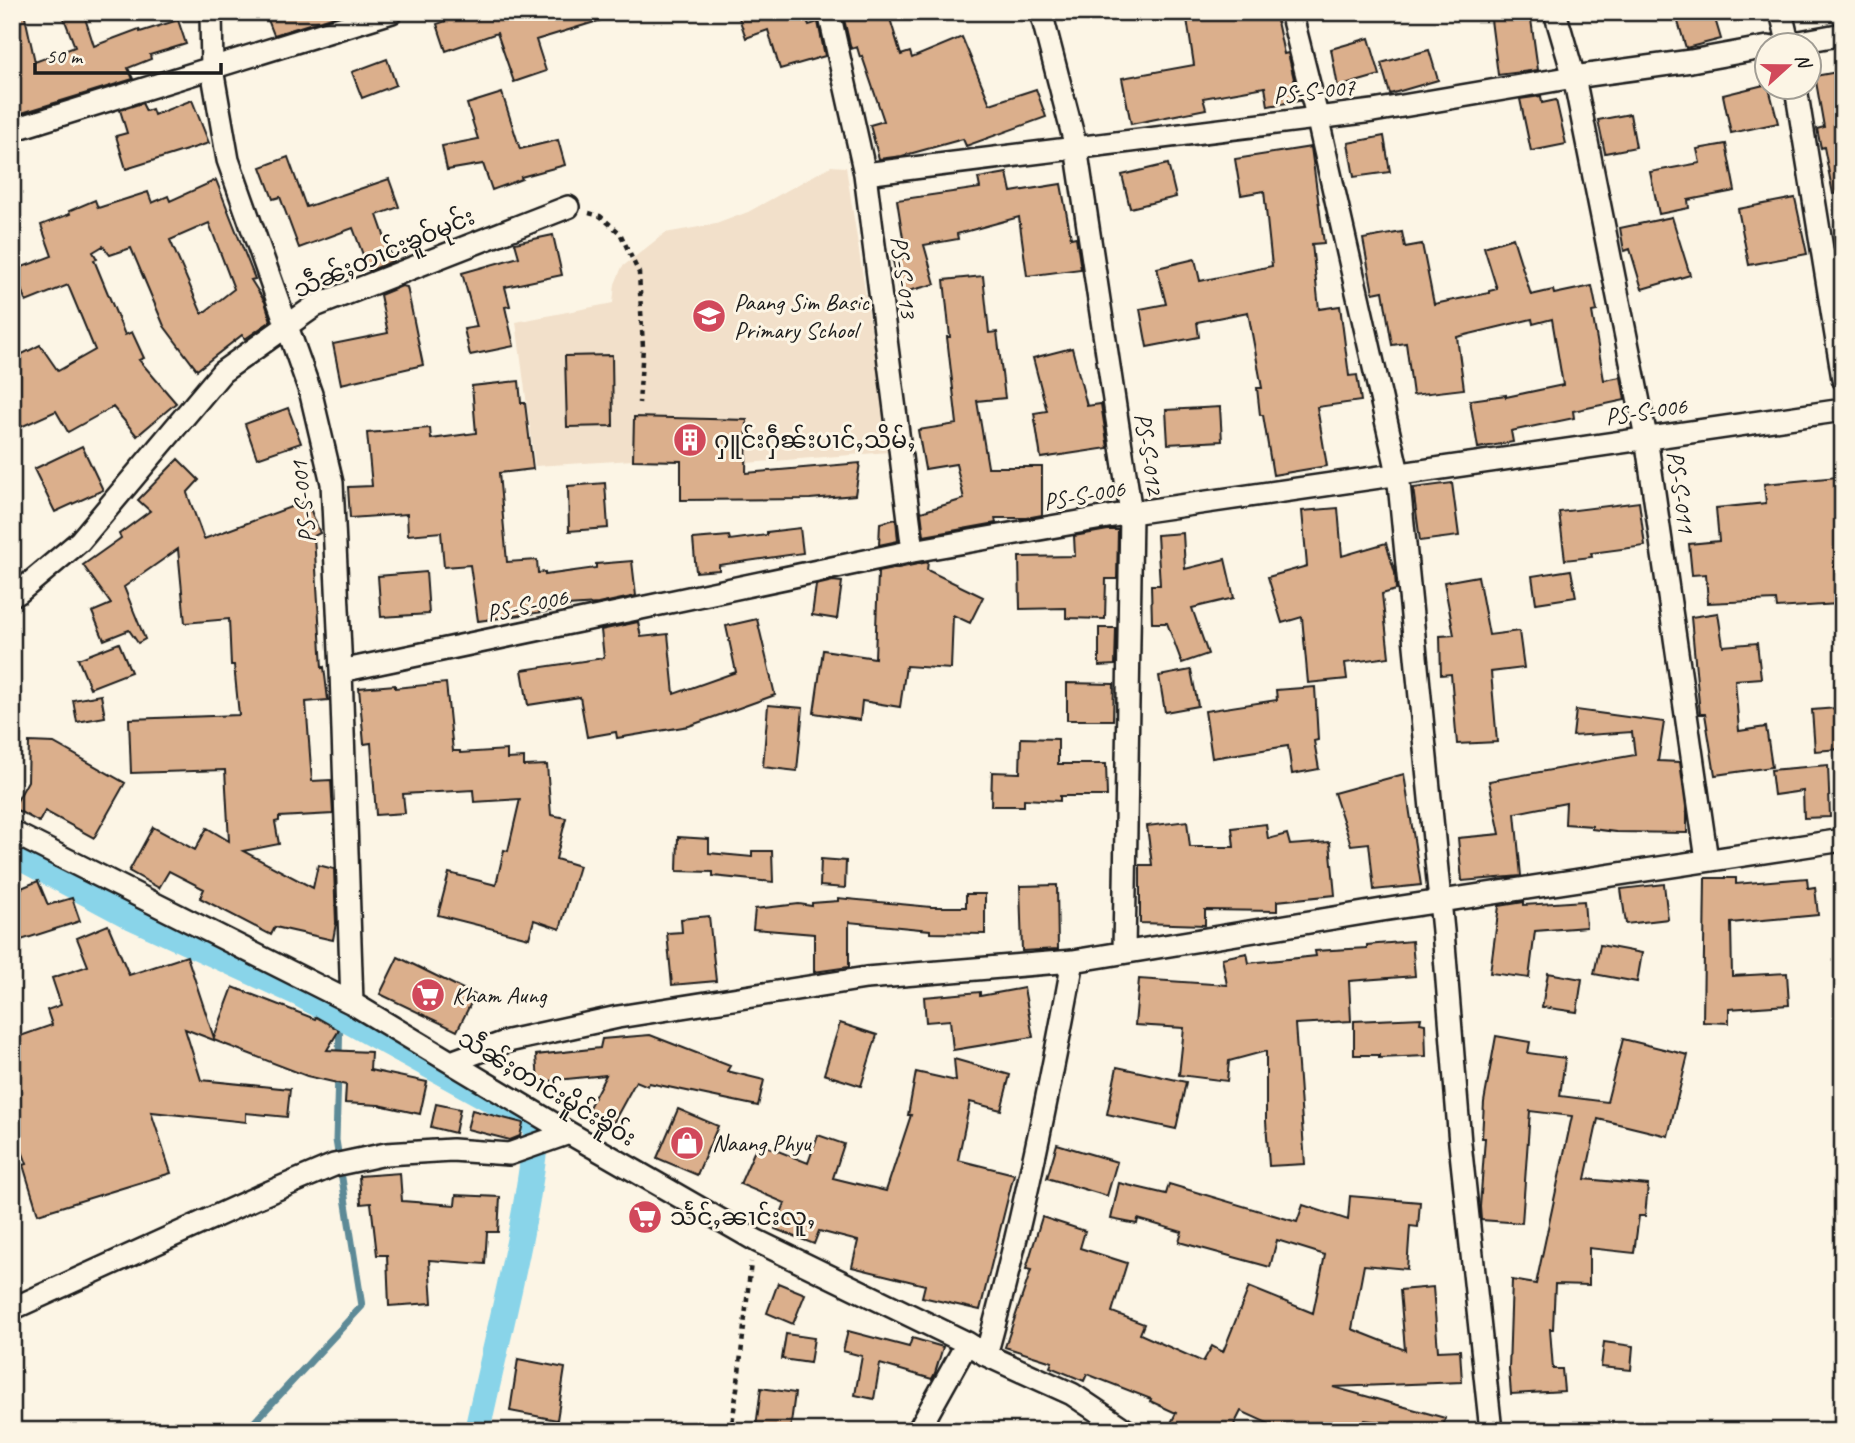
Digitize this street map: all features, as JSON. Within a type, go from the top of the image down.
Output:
[{"type":"street","name":"PS-S-001","points":[[211,12],[212,69],[229,160],[312,394],[332,483],[352,1003]]},
{"type":"street","points":[[12,130],[392,12]]},
{"type":"street","name":"PS-S-013","points":[[829,12],[864,174],[914,551]]},
{"type":"street","name":"PS-S-012","points":[[1041,12],[1076,147],[1131,513],[1124,952]]},
{"type":"street","points":[[1291,12],[1398,473],[1440,901],[1460,1143],[1491,1431]]},
{"type":"street","name":"PS-S-011","points":[[1555,12],[1574,76],[1646,437],[1707,860]]},
{"type":"street","points":[[1781,12],[1781,32]]},
{"type":"street","name":"PS-S-007","points":[[1824,37],[1843,34]]},
{"type":"street","name":"PS-S-007","points":[[864,174],[1373,111],[1574,76],[1754,50]]},
{"type":"street","points":[[1798,102],[1843,379]]},
{"type":"street","name":"သဵၼ်ႈတၢင်းၶူဝ်မုင်း","points":[[12,594],[18,593],[80,541],[222,372],[287,324],[315,306],[568,206]]},
{"type":"street","name":"PS-S-006","points":[[341,671],[914,551],[1131,513],[1843,410]]},
{"type":"street","name":"သဵၼ်ႈတၢင်းမိူင်းၶိူဝ်း","points":[[12,832],[352,1003],[569,1133],[757,1241],[967,1343],[986,1355],[1072,1394],[1127,1431]]},
{"type":"street","points":[[451,1062],[508,1041],[618,1017],[866,978],[1073,961],[1440,901],[1843,840]]},
{"type":"street","points":[[986,1355],[1024,1203],[1073,961]]},
{"type":"street","points":[[12,1309],[233,1209],[340,1164],[386,1154],[452,1150],[509,1154],[569,1133]]},
{"type":"street","points":[[918,1431],[967,1343]]},
{"type":"path","points":[[568,206],[600,216],[620,233],[639,273],[643,348],[639,403]]},
{"type":"path","points":[[731,1431],[751,1262],[757,1241]]},
{"type":"shaded area","name":"Paang Sim Basic Primary School","points":[[831,166],[846,167],[890,452],[746,463],[633,460],[535,466],[516,322],[613,303],[615,284],[622,267],[665,233],[716,224],[748,212]]},
{"type":"building","points":[[12,12],[24,12],[35,62],[75,47],[64,18],[80,12],[83,12],[94,46],[139,29],[140,32],[178,20],[186,44],[150,55],[151,59],[128,68],[133,79],[12,116]]},
{"type":"building","points":[[265,12],[337,12],[338,15],[274,35]]},
{"type":"building","points":[[472,12],[610,12],[611,17],[536,40],[546,71],[514,82],[497,33],[446,51],[437,24]]},
{"type":"building","points":[[737,12],[810,12],[810,15],[805,16],[809,25],[818,22],[825,56],[780,69],[768,30],[746,38]]},
{"type":"building","points":[[853,12],[888,12],[901,55],[910,52],[912,58],[962,37],[990,104],[1036,89],[1046,117],[966,146],[963,139],[902,156],[879,159],[870,125],[884,121],[862,56],[860,57],[857,47],[851,49],[843,15]]},
{"type":"building","points":[[1186,12],[1275,12],[1284,54],[1288,53],[1299,101],[1268,106],[1265,87],[1203,98],[1206,109],[1131,124],[1122,78],[1194,65]]},
{"type":"building","points":[[1490,12],[1530,12],[1538,70],[1498,75]]},
{"type":"building","points":[[1675,12],[1713,12],[1721,39],[1686,48]]},
{"type":"building","points":[[1369,38],[1380,75],[1338,87],[1331,49]]},
{"type":"building","points":[[1429,50],[1438,80],[1390,94],[1381,63]]},
{"type":"building","points":[[387,59],[396,85],[362,98],[352,72]]},
{"type":"building","points":[[1843,71],[1843,193],[1833,194],[1824,147],[1821,148],[1817,129],[1824,127],[1820,102],[1824,102],[1824,74]]},
{"type":"building","points":[[1754,87],[1754,102],[1773,102],[1778,123],[1731,133],[1723,95]]},
{"type":"building","points":[[502,93],[520,149],[558,140],[565,165],[521,177],[522,179],[492,190],[483,164],[447,170],[442,146],[478,139],[467,104]]},
{"type":"building","points":[[1541,96],[1542,103],[1556,100],[1566,144],[1531,151],[1520,99]]},
{"type":"building","points":[[192,100],[209,143],[126,169],[116,136],[127,133],[120,110],[142,103],[146,111],[152,109],[154,115]]},
{"type":"building","points":[[1630,114],[1636,147],[1605,153],[1598,120]]},
{"type":"building","points":[[1384,136],[1390,172],[1354,177],[1348,143]]},
{"type":"building","points":[[1726,144],[1735,191],[1688,200],[1689,208],[1659,214],[1650,172],[1700,163],[1697,149]]},
{"type":"building","points":[[1311,147],[1324,243],[1312,244],[1319,309],[1340,306],[1349,376],[1357,375],[1361,401],[1317,407],[1327,466],[1273,475],[1263,415],[1260,415],[1257,388],[1262,388],[1248,312],[1197,322],[1199,337],[1147,347],[1140,309],[1166,304],[1157,268],[1195,259],[1200,281],[1272,266],[1264,191],[1241,195],[1235,159]]},
{"type":"building","points":[[288,157],[306,207],[389,179],[399,207],[377,215],[393,261],[369,271],[353,228],[299,248],[280,197],[273,199],[261,167]]},
{"type":"building","points":[[1168,164],[1176,197],[1130,208],[1122,175]]},
{"type":"building","points":[[1007,173],[1011,192],[1061,184],[1071,238],[1076,237],[1081,269],[1027,276],[1019,217],[957,234],[958,239],[924,245],[935,284],[901,293],[893,261],[906,257],[897,200],[980,188],[978,178]]},
{"type":"building","points":[[216,180],[255,279],[251,280],[265,302],[271,321],[245,339],[242,335],[197,370],[164,326],[131,248],[110,255],[103,246],[93,252],[97,259],[94,260],[125,335],[132,332],[144,358],[139,360],[176,403],[137,436],[113,407],[68,432],[56,411],[12,431],[12,359],[40,345],[58,371],[95,350],[68,285],[26,302],[14,270],[52,256],[41,225],[70,214],[69,211],[95,200],[98,208],[148,192],[152,203],[168,196],[170,201]],"holes":[[[209,223],[234,289],[202,314],[170,240]]]},
{"type":"building","points":[[1795,198],[1807,254],[1749,265],[1738,209]]},
{"type":"building","points":[[1672,217],[1690,275],[1642,289],[1630,249],[1624,251],[1620,228]]},
{"type":"building","points":[[1402,232],[1405,247],[1422,244],[1434,304],[1497,289],[1484,247],[1513,238],[1531,295],[1553,290],[1554,294],[1592,286],[1597,311],[1592,312],[1604,380],[1621,377],[1625,400],[1573,411],[1574,418],[1511,431],[1513,442],[1478,448],[1470,400],[1506,397],[1563,385],[1552,319],[1533,324],[1532,319],[1457,337],[1464,389],[1413,395],[1406,343],[1392,345],[1383,291],[1373,293],[1363,239]]},
{"type":"building","points":[[553,235],[562,275],[505,287],[510,306],[505,307],[514,346],[470,355],[464,329],[477,327],[462,273],[519,257],[515,243]]},
{"type":"building","points":[[983,276],[989,333],[997,332],[1005,398],[977,401],[988,467],[1042,467],[1042,515],[995,518],[996,523],[924,536],[921,512],[964,499],[956,464],[925,469],[918,430],[957,424],[947,337],[950,337],[944,280]]},
{"type":"building","points":[[402,286],[407,287],[423,365],[341,384],[333,344],[388,333],[380,295]]},
{"type":"building","points":[[1072,348],[1087,406],[1101,404],[1108,448],[1041,458],[1034,413],[1047,411],[1033,358]]},
{"type":"building","points":[[612,355],[613,426],[567,427],[565,356]]},
{"type":"building","points":[[519,381],[521,403],[525,403],[533,469],[499,473],[507,562],[537,560],[538,573],[545,572],[545,575],[596,568],[596,564],[632,561],[636,596],[598,604],[551,607],[551,611],[478,621],[470,565],[444,567],[441,532],[408,535],[407,514],[350,518],[348,487],[372,486],[367,433],[430,428],[431,439],[476,433],[472,386]]},
{"type":"building","points":[[1220,407],[1222,441],[1168,444],[1166,410]]},
{"type":"building","points":[[288,408],[301,443],[257,458],[245,424]]},
{"type":"building","points":[[634,417],[747,420],[746,473],[860,463],[855,495],[810,499],[681,500],[681,461],[633,460]]},
{"type":"building","points":[[82,446],[103,490],[55,512],[34,469]]},
{"type":"building","points":[[178,459],[199,480],[187,493],[204,539],[307,501],[320,533],[314,536],[322,668],[324,667],[328,700],[306,702],[312,781],[331,780],[333,814],[279,817],[279,821],[275,822],[279,844],[243,851],[313,888],[318,865],[334,869],[336,923],[333,940],[275,927],[271,935],[200,898],[204,889],[169,871],[159,888],[129,871],[153,827],[195,850],[207,828],[229,841],[225,770],[131,773],[129,719],[239,715],[234,665],[231,665],[229,619],[185,623],[178,549],[124,587],[145,639],[138,643],[129,630],[104,640],[92,612],[111,604],[83,565],[121,538],[119,534],[150,511],[138,500]]},
{"type":"building","points":[[1837,477],[1843,536],[1843,564],[1835,565],[1838,604],[1777,608],[1776,600],[1708,603],[1706,574],[1692,575],[1689,544],[1719,541],[1716,508],[1766,503],[1764,484]]},
{"type":"building","points":[[605,483],[608,528],[569,531],[568,486]]},
{"type":"building","points":[[1452,483],[1459,536],[1420,541],[1413,488]]},
{"type":"building","points":[[1639,502],[1645,546],[1591,553],[1592,557],[1565,560],[1559,512]]},
{"type":"building","points":[[1338,508],[1342,556],[1386,543],[1395,573],[1396,590],[1382,594],[1389,657],[1345,663],[1347,679],[1308,683],[1302,617],[1282,623],[1268,577],[1307,566],[1302,511]]},
{"type":"building","points":[[896,519],[898,541],[879,545],[880,523]]},
{"type":"building","points":[[800,528],[803,553],[719,565],[719,570],[696,572],[693,539],[729,536],[730,540]]},
{"type":"building","points":[[1118,530],[1117,579],[1106,579],[1105,619],[1066,618],[1066,608],[1020,609],[1019,557],[1075,556],[1074,536]]},
{"type":"building","points":[[1183,533],[1185,569],[1225,559],[1234,598],[1192,608],[1208,654],[1182,663],[1167,623],[1152,623],[1151,585],[1160,585],[1157,535]]},
{"type":"building","points":[[928,562],[927,570],[983,597],[970,623],[953,615],[951,669],[906,666],[900,707],[862,701],[860,720],[814,713],[823,650],[875,658],[878,572]]},
{"type":"building","points":[[1571,570],[1576,597],[1536,603],[1532,576]]},
{"type":"building","points":[[426,572],[429,614],[381,617],[378,576]]},
{"type":"building","points":[[1478,576],[1489,635],[1519,631],[1524,668],[1491,672],[1497,742],[1457,744],[1451,674],[1441,675],[1440,636],[1454,635],[1444,582]]},
{"type":"building","points":[[842,582],[837,619],[812,615],[816,585]]},
{"type":"building","points":[[1718,613],[1723,646],[1757,643],[1761,678],[1735,680],[1739,731],[1766,727],[1772,767],[1715,775],[1705,714],[1700,714],[1691,617]]},
{"type":"building","points":[[757,619],[775,695],[689,726],[617,738],[616,732],[587,737],[580,697],[528,705],[522,670],[604,658],[601,630],[638,622],[641,637],[668,634],[674,694],[736,672],[726,626]]},
{"type":"building","points":[[1099,628],[1116,628],[1115,665],[1099,666]]},
{"type":"building","points":[[119,643],[131,672],[90,688],[78,659]]},
{"type":"building","points":[[1191,670],[1198,706],[1165,712],[1159,676]]},
{"type":"building","points":[[446,683],[453,751],[460,753],[507,750],[507,759],[524,758],[524,766],[547,765],[551,815],[566,818],[556,859],[579,866],[560,929],[534,920],[529,938],[438,915],[449,873],[496,885],[504,850],[508,851],[520,799],[474,802],[473,790],[403,794],[405,813],[376,815],[371,743],[364,744],[359,688]]},
{"type":"building","points":[[1067,683],[1114,684],[1113,720],[1067,720]]},
{"type":"building","points":[[1315,687],[1318,740],[1314,741],[1319,769],[1292,774],[1288,746],[1212,758],[1205,711],[1277,700],[1276,690]]},
{"type":"building","points":[[101,695],[105,717],[77,722],[73,700]]},
{"type":"building","points":[[768,705],[803,708],[797,771],[763,767]]},
{"type":"building","points":[[1837,708],[1840,749],[1815,751],[1812,710]]},
{"type":"building","points":[[1576,710],[1664,722],[1658,761],[1680,762],[1687,833],[1616,832],[1592,829],[1592,826],[1565,824],[1566,803],[1515,813],[1521,876],[1462,881],[1458,838],[1500,834],[1489,781],[1635,755],[1632,732],[1573,736]]},
{"type":"building","points":[[1021,738],[1058,739],[1058,764],[1106,764],[1107,796],[1060,796],[1060,801],[1024,799],[1024,806],[991,806],[992,772],[1020,773]]},
{"type":"building","points":[[29,742],[54,743],[125,783],[94,838],[45,811],[39,822],[13,808],[28,781]]},
{"type":"building","points":[[1828,765],[1830,817],[1804,818],[1803,791],[1774,795],[1771,770]]},
{"type":"building","points":[[1404,774],[1421,885],[1374,890],[1369,843],[1351,845],[1334,793]]},
{"type":"building","points":[[1187,821],[1190,847],[1234,847],[1232,828],[1266,824],[1268,839],[1287,834],[1290,845],[1330,842],[1335,895],[1277,901],[1277,911],[1205,910],[1205,925],[1140,923],[1140,865],[1152,865],[1147,826]]},
{"type":"building","points":[[678,837],[709,839],[709,853],[752,857],[752,851],[772,851],[773,882],[713,876],[713,872],[677,871]]},
{"type":"building","points":[[821,859],[846,861],[845,888],[820,886]]},
{"type":"building","points":[[1705,878],[1736,878],[1736,884],[1807,878],[1808,888],[1815,887],[1818,915],[1731,923],[1732,976],[1787,973],[1789,1005],[1729,1009],[1729,1023],[1703,1022]]},
{"type":"building","points":[[38,881],[48,905],[72,898],[80,921],[12,943],[12,892]]},
{"type":"building","points":[[1664,884],[1668,919],[1626,924],[1621,889]]},
{"type":"building","points":[[1057,885],[1058,949],[1022,951],[1020,886]]},
{"type":"building","points":[[966,894],[985,894],[985,934],[930,933],[930,930],[849,922],[849,967],[814,972],[814,934],[753,929],[755,909],[799,904],[812,906],[812,903],[838,901],[838,898],[931,907],[966,907]]},
{"type":"building","points":[[1584,901],[1586,927],[1535,931],[1529,978],[1490,973],[1499,906],[1524,902],[1524,905]]},
{"type":"building","points":[[709,916],[716,981],[672,985],[667,933],[682,932],[681,919]]},
{"type":"building","points":[[108,925],[129,975],[187,956],[214,1038],[233,987],[315,1019],[316,1017],[339,1030],[327,1050],[371,1052],[370,1070],[427,1082],[420,1114],[379,1105],[345,1103],[346,1085],[307,1076],[185,1029],[201,1080],[290,1089],[287,1117],[246,1113],[246,1122],[151,1112],[171,1173],[38,1214],[23,1165],[27,1164],[12,1124],[12,1039],[52,1025],[47,1010],[61,1005],[52,978],[88,966],[77,938]]},
{"type":"building","points":[[1412,941],[1415,976],[1349,981],[1351,1021],[1295,1024],[1305,1164],[1269,1166],[1266,1051],[1229,1061],[1227,1081],[1179,1075],[1184,1028],[1135,1025],[1139,979],[1227,985],[1222,958],[1247,953],[1249,963],[1316,956],[1315,951],[1367,948],[1367,945]]},
{"type":"building","points":[[1600,945],[1642,953],[1637,982],[1594,974]]},
{"type":"building","name":"Kham Aung","points":[[398,957],[475,995],[457,1031],[380,994]]},
{"type":"building","points":[[1548,973],[1582,979],[1577,1012],[1542,1007]]},
{"type":"building","points":[[1024,988],[1033,1037],[953,1050],[950,1020],[926,1022],[924,997],[980,992],[980,996]]},
{"type":"building","points":[[1421,1018],[1420,1023],[1425,1024],[1426,1056],[1379,1058],[1379,1055],[1354,1055],[1354,1021]]},
{"type":"building","points":[[840,1023],[877,1035],[861,1086],[824,1074]]},
{"type":"building","points":[[650,1035],[730,1066],[727,1071],[764,1080],[758,1106],[649,1083],[648,1086],[636,1081],[612,1125],[587,1111],[606,1075],[538,1082],[536,1055],[600,1048],[602,1039]]},
{"type":"building","points":[[1496,1036],[1530,1042],[1528,1053],[1565,1058],[1560,1096],[1607,1102],[1623,1039],[1688,1055],[1668,1136],[1598,1119],[1585,1179],[1648,1185],[1645,1216],[1639,1216],[1634,1253],[1589,1248],[1589,1285],[1555,1284],[1553,1329],[1550,1329],[1553,1369],[1562,1369],[1564,1391],[1511,1394],[1509,1369],[1512,1280],[1536,1284],[1572,1116],[1530,1111],[1522,1223],[1481,1220],[1484,1102]]},
{"type":"building","points":[[954,1059],[1010,1075],[1001,1110],[970,1102],[958,1160],[1014,1174],[980,1310],[922,1297],[925,1285],[852,1267],[858,1241],[819,1231],[814,1244],[775,1229],[785,1203],[740,1184],[758,1143],[808,1163],[818,1135],[844,1144],[833,1178],[886,1191],[911,1115],[908,1115],[916,1072],[956,1081]]},
{"type":"building","points":[[1117,1067],[1186,1082],[1176,1129],[1107,1114]]},
{"type":"building","points":[[436,1104],[460,1109],[455,1133],[431,1127]]},
{"type":"building","name":"Naang Phyu","points":[[678,1109],[718,1126],[697,1175],[657,1158]]},
{"type":"building","points":[[472,1110],[523,1123],[520,1136],[510,1140],[467,1129]]},
{"type":"building","points":[[1057,1144],[1117,1162],[1107,1196],[1047,1178]]},
{"type":"building","points":[[400,1173],[402,1201],[455,1205],[456,1195],[500,1197],[498,1232],[487,1232],[485,1264],[429,1260],[432,1303],[389,1306],[387,1255],[377,1255],[371,1203],[361,1204],[359,1176]]},
{"type":"building","points":[[1119,1183],[1166,1194],[1169,1184],[1297,1222],[1303,1205],[1348,1220],[1350,1196],[1420,1202],[1418,1227],[1410,1226],[1407,1269],[1364,1265],[1352,1329],[1405,1350],[1400,1290],[1433,1287],[1438,1351],[1460,1350],[1462,1382],[1333,1387],[1445,1418],[1443,1430],[1365,1420],[1360,1431],[1285,1431],[1241,1411],[1231,1431],[1167,1431],[1176,1413],[1150,1401],[1151,1399],[1087,1374],[1084,1381],[1050,1367],[1052,1362],[1005,1347],[1031,1270],[1026,1269],[1042,1217],[1085,1231],[1080,1248],[1127,1263],[1112,1312],[1144,1324],[1140,1334],[1203,1362],[1212,1346],[1223,1352],[1249,1287],[1313,1313],[1325,1255],[1277,1240],[1270,1267],[1179,1242],[1182,1232],[1138,1219],[1137,1224],[1111,1219]]},
{"type":"building","points":[[778,1283],[805,1294],[793,1324],[767,1313]]},
{"type":"building","points":[[848,1331],[909,1347],[912,1338],[943,1347],[932,1379],[880,1364],[874,1399],[855,1395],[862,1356],[843,1351]]},
{"type":"building","points":[[786,1334],[814,1338],[810,1363],[782,1359]]},
{"type":"building","points":[[1604,1342],[1633,1346],[1631,1370],[1601,1367]]},
{"type":"building","points":[[518,1359],[565,1368],[557,1420],[510,1411]]},
{"type":"building","points":[[761,1388],[795,1393],[790,1431],[756,1427]]},
{"type":"waterway","points":[[12,853],[130,916],[300,994],[537,1125],[512,1278],[477,1431]]},
{"type":"waterway","points":[[339,1058],[340,1016]]},
{"type":"waterway","points":[[246,1431],[362,1306],[336,1140],[338,1073]]},
{"type":"place","name":"Paang Sim Basic Primary School","points":[[709,316]]},
{"type":"place","name":"ႁူင်းႁဵꧣ်းပၢင်ႇသိမ်ႇ","points":[[690,440]]},
{"type":"place","name":"Kham Aung","points":[[428,995]]},
{"type":"place","name":"Naang Phyu","points":[[687,1143]]},
{"type":"place","name":"သႅင်ႇၼၢင်းလူႇ","points":[[645,1217]]}]
